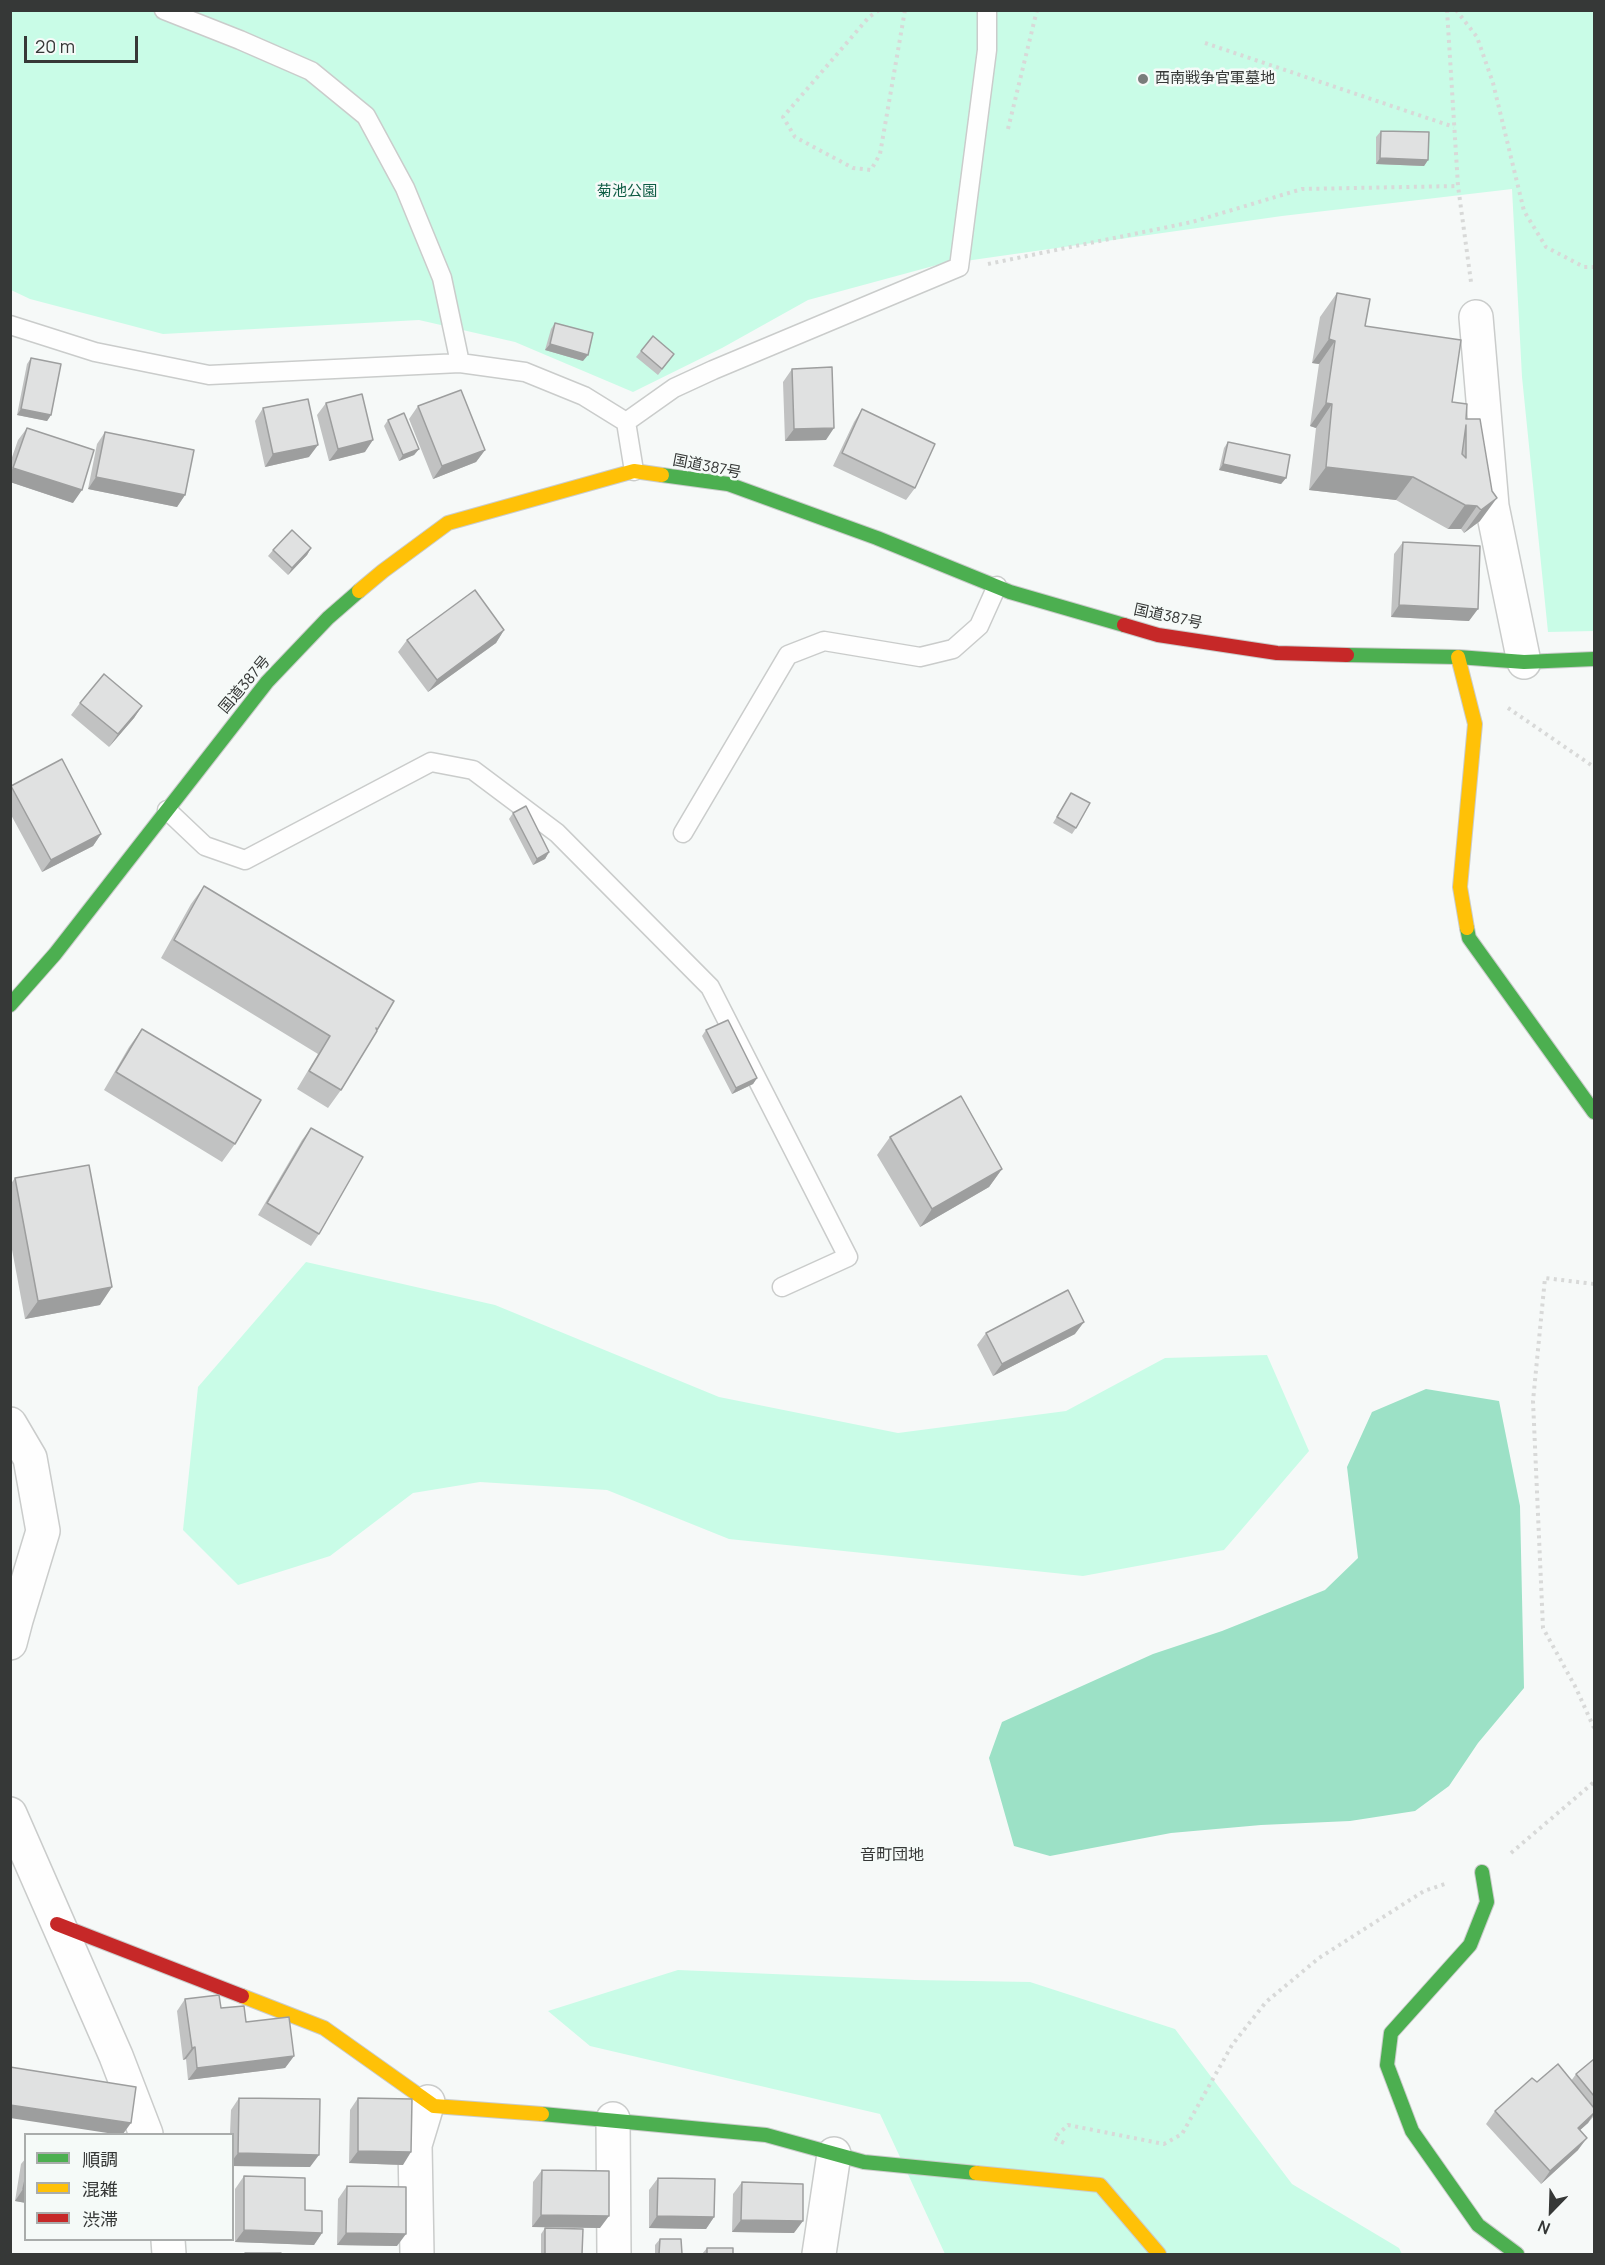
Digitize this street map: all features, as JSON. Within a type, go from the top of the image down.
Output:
[{"type":"main road","name":"国道387号","points":[[10,1005],[55,954],[267,682],[328,618],[383,571],[448,523],[634,471],[728,484],[878,538],[997,586],[1158,635],[1277,652],[1458,657],[1524,662],[1594,659]]},
{"type":"main road","points":[[1458,657],[1475,724],[1460,887],[1468,938],[1594,1112]]},
{"type":"main road","points":[[1482,1872],[1487,1902],[1470,1946],[1391,2033],[1387,2065],[1419,2141],[1478,2225],[1517,2254]]},
{"type":"main road","points":[[57,1924],[324,2028],[434,2106],[613,2119],[766,2134],[864,2162],[1100,2185],[1159,2254]]},
{"type":"street","points":[[1476,316],[1492,506],[1524,662]]},
{"type":"street","points":[[10,1424],[30,1458],[43,1531],[10,1643]]},
{"type":"street","points":[[10,1814],[116,2056],[146,2133]]},
{"type":"street","points":[[417,2254],[415,2145],[428,2102]]},
{"type":"street","points":[[613,2119],[614,2254]]},
{"type":"street","points":[[819,2254],[834,2154]]},
{"type":"lane","points":[[164,10],[311,71],[366,116],[405,188],[442,278],[460,363]]},
{"type":"lane","points":[[627,422],[674,388],[959,267],[987,50],[987,10]]},
{"type":"lane","points":[[10,325],[95,352],[209,375],[460,363],[525,372],[584,396],[627,422]]},
{"type":"lane","points":[[627,422],[634,471]]},
{"type":"lane","points":[[683,833],[788,655],[824,641],[920,657],[952,649],[979,626],[997,586]]},
{"type":"lane","points":[[167,810],[206,846],[245,860],[431,762],[473,770],[557,833],[710,987],[848,1257],[782,1287]]},
{"type":"path","points":[[879,10],[869,17],[783,117],[795,137],[853,168],[871,170],[880,154],[905,10]]},
{"type":"path","points":[[1447,10],[1458,186],[1476,316]]},
{"type":"path","points":[[1456,10],[1477,37],[1498,103],[1524,211],[1546,247],[1584,267],[1594,267]]},
{"type":"path","points":[[1205,43],[1454,127]]},
{"type":"path","points":[[959,267],[975,267],[1192,222],[1302,189],[1458,186]]},
{"type":"path","points":[[1468,698],[1496,700],[1594,767]]},
{"type":"path","points":[[1594,1284],[1545,1278],[1533,1401],[1543,1628],[1576,1688],[1594,1728]]},
{"type":"path","points":[[1100,2185],[1087,2156],[1054,2138],[1068,2125],[1164,2144],[1182,2134],[1232,2045],[1266,2002],[1319,1958],[1424,1891],[1482,1872],[1520,1846],[1594,1782]]},
{"type":"green space","name":"菊池公園","points":[[10,11],[1594,11],[1594,631],[1548,632],[1522,377],[1512,189],[1282,216],[937,265],[808,300],[722,348],[633,392],[515,342],[419,320],[163,334],[30,299],[11,290]]},
{"type":"green space","points":[[306,1262],[495,1305],[719,1397],[898,1433],[1066,1411],[1165,1358],[1267,1355],[1309,1451],[1224,1550],[1083,1576],[729,1539],[607,1490],[480,1482],[413,1493],[330,1556],[238,1585],[183,1530],[198,1387]]},
{"type":"green space","points":[[678,1970],[915,1980],[1030,1982],[1175,2029],[1292,2184],[1399,2248],[1402,2254],[945,2254],[880,2114],[590,2046],[548,2011]]},
{"type":"shaded area","points":[[1426,1389],[1499,1401],[1520,1506],[1524,1688],[1478,1743],[1449,1786],[1415,1811],[1350,1821],[1261,1825],[1171,1833],[1050,1856],[1014,1846],[989,1758],[1002,1722],[1153,1654],[1222,1631],[1325,1590],[1358,1558],[1347,1467],[1372,1412]]},
{"type":"building","points":[[1381,131],[1429,132],[1428,160],[1380,158]]},
{"type":"building","points":[[1337,293],[1370,299],[1365,326],[1461,340],[1452,402],[1467,404],[1466,419],[1480,419],[1492,491],[1497,498],[1481,510],[1477,506],[1465,505],[1413,477],[1326,467],[1332,404],[1326,403],[1335,341],[1329,339]],"holes":[[[1466,425],[1466,458],[1462,454]]]},
{"type":"building","points":[[555,323],[593,333],[588,355],[550,344]]},
{"type":"building","points":[[653,336],[674,354],[662,369],[641,351]]},
{"type":"building","points":[[31,358],[61,364],[51,415],[21,409]]},
{"type":"building","points":[[832,367],[834,428],[794,429],[792,369]]},
{"type":"building","points":[[461,390],[485,450],[442,466],[418,406]]},
{"type":"building","points":[[362,394],[373,440],[338,449],[326,403]]},
{"type":"building","points":[[308,399],[318,445],[273,454],[263,408]]},
{"type":"building","points":[[862,409],[935,444],[915,488],[842,453]]},
{"type":"building","points":[[404,413],[419,449],[403,455],[388,420]]},
{"type":"building","points":[[27,428],[94,450],[82,490],[13,468]]},
{"type":"building","points":[[105,432],[194,450],[185,495],[96,477]]},
{"type":"building","points":[[1228,442],[1290,455],[1286,478],[1223,464]]},
{"type":"building","points":[[292,530],[311,548],[292,568],[273,550]]},
{"type":"building","points":[[1403,542],[1480,546],[1478,609],[1399,605]]},
{"type":"building","points":[[475,590],[504,630],[437,680],[407,640]]},
{"type":"building","points":[[104,674],[142,706],[118,734],[80,703]]},
{"type":"building","points":[[62,759],[101,834],[51,860],[11,786]]},
{"type":"building","points":[[1071,793],[1090,803],[1076,828],[1057,817]]},
{"type":"building","points":[[526,806],[549,852],[537,859],[513,813]]},
{"type":"building","points":[[204,886],[394,1001],[341,1090],[309,1071],[330,1036],[174,940]]},
{"type":"building","points":[[728,1020],[757,1078],[736,1088],[706,1030]]},
{"type":"building","points":[[142,1029],[261,1100],[235,1144],[116,1072]]},
{"type":"building","points":[[961,1096],[1002,1169],[932,1209],[890,1137]]},
{"type":"building","points":[[311,1128],[363,1157],[319,1234],[267,1203]]},
{"type":"building","points":[[89,1165],[112,1287],[38,1301],[15,1178]]},
{"type":"building","points":[[1068,1290],[1084,1322],[1002,1364],[986,1333]]},
{"type":"building","points":[[219,1995],[221,2008],[244,2006],[246,2022],[289,2017],[294,2056],[197,2068],[185,1999]]},
{"type":"building","points":[[1594,2059],[1594,2096],[1576,2074]]},
{"type":"building","points":[[1558,2064],[1594,2108],[1594,2113],[1578,2128],[1587,2138],[1550,2171],[1495,2111],[1532,2078],[1537,2082]]},
{"type":"building","points":[[10,2067],[136,2087],[131,2123],[10,2105]]},
{"type":"building","points":[[239,2098],[320,2099],[319,2155],[238,2153]]},
{"type":"building","points":[[358,2098],[412,2099],[411,2152],[358,2151]]},
{"type":"building","points":[[542,2170],[609,2171],[609,2216],[541,2215]]},
{"type":"building","points":[[244,2176],[305,2178],[305,2210],[322,2211],[322,2233],[244,2230]]},
{"type":"building","points":[[658,2178],[715,2179],[714,2217],[657,2216]]},
{"type":"building","points":[[742,2182],[803,2184],[803,2221],[741,2220]]},
{"type":"building","points":[[347,2186],[406,2187],[406,2234],[346,2233]]},
{"type":"building","points":[[545,2228],[583,2229],[582,2254],[545,2254]]},
{"type":"building","points":[[660,2239],[681,2239],[682,2254],[659,2254]]},
{"type":"building","points":[[707,2248],[733,2248],[733,2254],[707,2254]]},
{"type":"building","points":[[281,2253],[281,2254],[245,2254]]},
{"type":"traffic: fast","points":[[662,475],[728,484],[877,538],[1010,592],[1124,625]]},
{"type":"traffic: fast","points":[[10,1005],[55,954],[267,682],[328,618],[359,591]]},
{"type":"traffic: fast","points":[[1347,655],[1458,657],[1524,662],[1594,659]]},
{"type":"traffic: fast","points":[[1467,928],[1469,938],[1594,1112]]},
{"type":"traffic: fast","points":[[1482,1872],[1487,1902],[1470,1945],[1391,2033],[1387,2065],[1412,2131],[1478,2225],[1517,2254]]},
{"type":"traffic: fast","points":[[542,2114],[766,2135],[864,2162],[976,2173]]},
{"type":"traffic: slow","points":[[359,591],[448,523],[634,471],[662,475]]},
{"type":"traffic: slow","points":[[1458,657],[1475,724],[1460,887],[1467,928]]},
{"type":"traffic: slow","points":[[242,1996],[324,2028],[434,2106],[542,2114]]},
{"type":"traffic: slow","points":[[976,2173],[1100,2185],[1159,2254]]},
{"type":"traffic: jam","points":[[1124,625],[1158,635],[1277,653],[1347,655]]},
{"type":"traffic: jam","points":[[57,1924],[242,1996]]},
{"type":"place","name":"西南戦争官軍墓地","points":[[1143,79]]},
{"type":"district","name":"音町団地","points":[[892,1856]]}]
